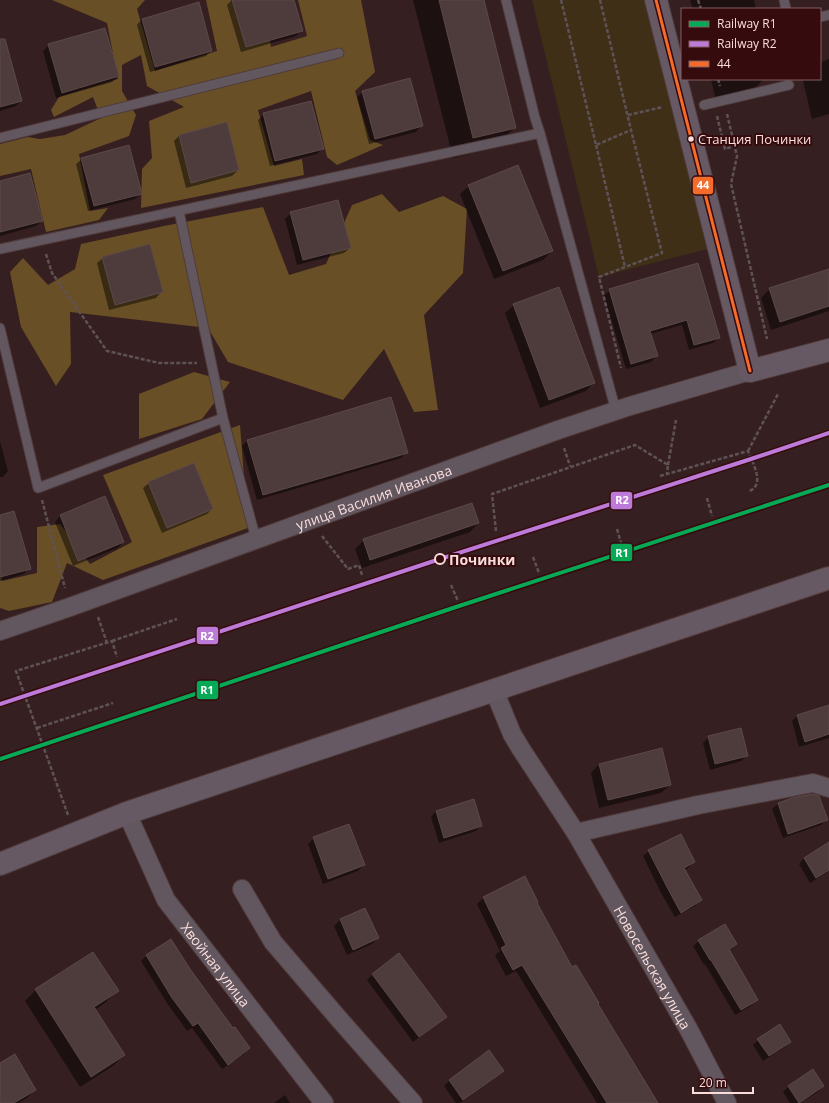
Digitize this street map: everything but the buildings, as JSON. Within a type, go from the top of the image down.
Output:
[{"type":"street","points":[[656,0],[750,371],[829,350]]},
{"type":"street","name":"улица Василия Иванова","points":[[0,631],[558,430],[750,371]]},
{"type":"street","points":[[0,864],[127,813],[829,578]]},
{"type":"street","name":"Новосельская улица","points":[[494,690],[512,734],[576,833],[689,1030],[727,1103]]},
{"type":"street","points":[[576,833],[698,805],[813,783],[829,788]]},
{"type":"street","name":"Хвойная улица","points":[[127,813],[166,900],[324,1103]]},
{"type":"street","points":[[242,889],[273,942],[339,1020],[413,1103]]},
{"type":"lane","points":[[506,0],[535,118],[616,411]]},
{"type":"lane","points":[[0,138],[339,53]]},
{"type":"lane","points":[[704,105],[789,85]]},
{"type":"lane","points":[[0,249],[540,133]]},
{"type":"lane","points":[[179,211],[223,418],[256,539]]},
{"type":"lane","points":[[0,328],[38,488],[223,418]]},
{"type":"path","points":[[561,0],[625,267]]},
{"type":"path","points":[[600,0],[662,253],[599,277],[621,368]]},
{"type":"path","points":[[718,80],[737,156],[731,184],[767,339]]},
{"type":"path","points":[[628,115],[665,106]]},
{"type":"path","points":[[717,116],[725,148],[735,146]]},
{"type":"path","points":[[596,145],[631,130]]},
{"type":"path","points":[[41,240],[52,272],[107,351],[159,363],[212,364]]},
{"type":"path","points":[[660,476],[748,450],[778,394]]},
{"type":"path","points":[[667,473],[676,420]]},
{"type":"path","points":[[496,531],[492,494],[635,445],[668,465]]},
{"type":"path","points":[[748,450],[758,480],[757,486],[753,490],[749,491]]},
{"type":"path","points":[[38,488],[70,607]]},
{"type":"path","points":[[707,498],[712,516]]},
{"type":"path","points":[[310,520],[348,569],[359,565],[362,575]]},
{"type":"path","points":[[616,529],[622,546]]},
{"type":"path","points":[[533,557],[539,574]]},
{"type":"path","points":[[451,585],[458,600]]},
{"type":"path","points":[[92,599],[107,643]]},
{"type":"path","points":[[70,820],[16,670],[107,643],[177,619]]},
{"type":"path","points":[[112,641],[117,657]]},
{"type":"path","points":[[36,728],[113,703]]},
{"type":"shaded area","points":[[52,0],[145,0],[137,9],[155,71],[217,51],[206,0],[263,0],[271,47],[307,36],[298,0],[361,0],[375,72],[355,91],[370,140],[383,145],[337,165],[327,157],[311,91],[258,110],[274,166],[302,159],[304,175],[141,208],[142,169],[152,158],[149,121],[184,107],[147,86],[141,55],[122,65],[122,91],[136,115],[129,136],[79,154],[90,211],[108,208],[99,220],[46,232],[31,169],[0,176],[0,144],[28,137],[40,139],[65,135],[101,118],[93,97],[54,117],[51,110],[59,97],[118,79],[107,23]]},
{"type":"shaded area","points":[[532,0],[656,0],[719,246],[599,277]]},
{"type":"shaded area","points":[[382,194],[399,212],[443,196],[467,209],[463,273],[424,315],[438,410],[414,412],[384,349],[343,400],[228,362],[208,328],[70,312],[71,364],[56,386],[21,327],[10,272],[23,258],[48,285],[75,269],[81,244],[263,207],[289,275],[326,264],[352,205]]},
{"type":"shaded area","points":[[194,372],[230,382],[202,419],[139,439],[139,394]]},
{"type":"shaded area","points":[[240,425],[248,528],[103,580],[67,563],[52,602],[9,611],[0,608],[0,556],[2,581],[37,573],[37,527],[60,524],[90,564],[132,542],[103,475]]},
{"type":"railway","points":[[456,607],[829,485]]},
{"type":"rail line","name":"R2","points":[[0,704],[829,433]]},
{"type":"rail line","name":"R1","points":[[0,759],[456,607],[829,485]]},
{"type":"transit line","name":"44","points":[[656,0],[750,371]]},
{"type":"place","name":"Станция Починки","points":[[691,139]]},
{"type":"place","name":"Починки","points":[[440,559]]}]
